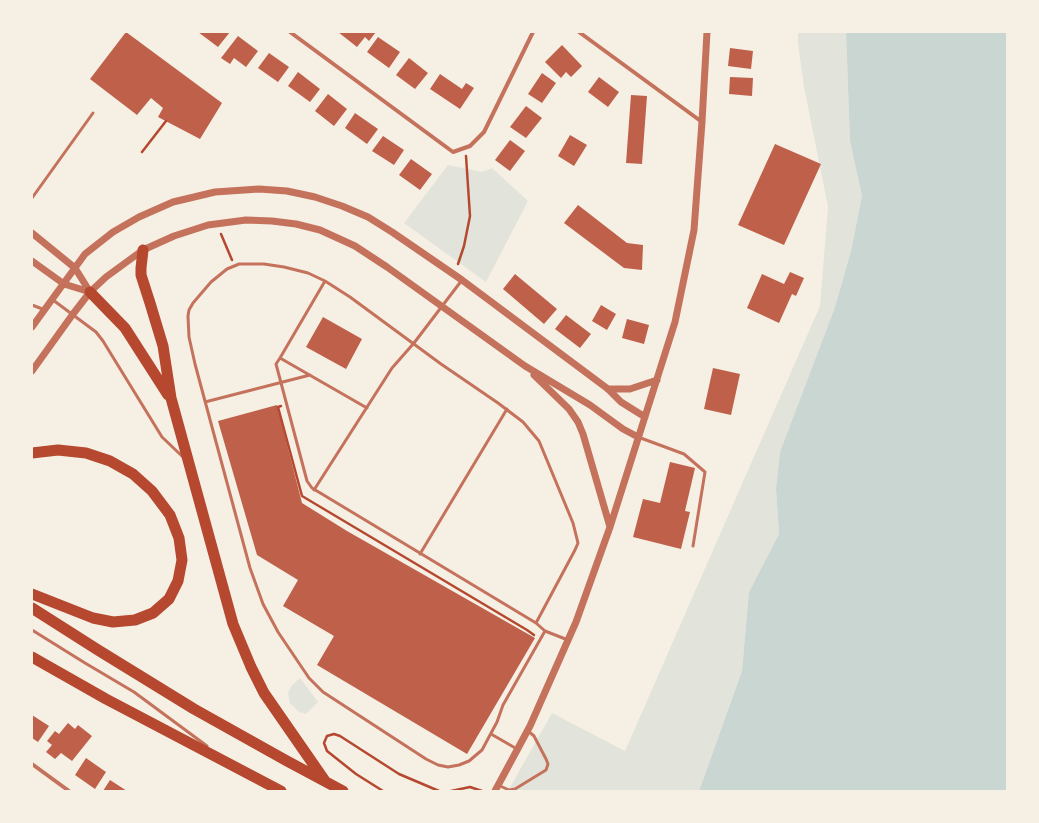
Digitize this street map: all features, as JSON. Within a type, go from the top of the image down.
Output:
[{"type":"highway","points":[[143,250],[141,275],[162,346],[171,398],[229,612],[244,652],[258,682],[325,782]]},
{"type":"highway","points":[[90,292],[125,328],[171,398]]},
{"type":"highway","points":[[32,453],[58,450],[86,453],[110,461],[133,474],[152,492],[170,515],[179,538],[182,560],[178,581],[168,599],[153,613],[135,620],[113,622],[93,618],[32,594]]},
{"type":"highway","points":[[32,608],[176,698],[280,758],[343,791]]},
{"type":"highway","points":[[32,657],[106,699],[281,791]]},
{"type":"street","points":[[290,32],[453,152],[470,146],[484,132],[533,32]]},
{"type":"street","points":[[579,32],[702,122]]},
{"type":"street","points":[[496,788],[527,731],[568,640],[592,580],[675,322],[694,230],[702,122],[706,32]]},
{"type":"street","points":[[32,327],[86,254],[126,224],[148,212],[173,202],[201,195],[230,191],[259,189],[301,194],[329,201],[355,211],[392,232],[462,280],[608,389],[621,402],[645,416]]},
{"type":"street","points":[[32,371],[72,314],[90,292],[106,276],[143,250],[174,236],[208,225],[246,220],[284,222],[320,230],[355,246],[525,366],[590,405],[623,429],[638,437]]},
{"type":"street","points":[[32,233],[75,268],[90,292]]},
{"type":"street","points":[[32,261],[64,284],[90,292]]},
{"type":"street","points":[[525,366],[569,409],[578,422],[583,434],[610,527]]},
{"type":"street","points":[[608,389],[630,389],[657,380]]},
{"type":"street","points":[[32,764],[69,791]]},
{"type":"lane","points":[[32,198],[93,113]]},
{"type":"lane","points":[[536,623],[578,543],[573,523],[539,441],[523,422],[350,297],[325,281],[308,273],[273,265],[252,263],[234,266],[220,274],[211,282],[189,310],[187,325],[191,350],[250,568],[259,594],[278,632],[316,686],[342,706],[422,757],[438,765],[454,767],[469,761],[482,750],[497,722],[503,705],[545,631]]},
{"type":"lane","points":[[314,490],[392,368],[414,343],[462,280]]},
{"type":"lane","points":[[325,281],[276,364],[307,481],[314,490],[536,623],[545,631],[568,640]]},
{"type":"lane","points":[[52,300],[90,327],[101,338],[162,437],[188,462]]},
{"type":"lane","points":[[32,305],[45,310]]},
{"type":"lane","points":[[280,358],[367,408]]},
{"type":"lane","points":[[205,402],[310,375]]},
{"type":"lane","points":[[420,554],[506,409]]},
{"type":"lane","points":[[638,437],[684,454],[706,472],[693,546]]},
{"type":"lane","points":[[32,630],[134,692],[232,765]]},
{"type":"lane","points":[[496,788],[509,790],[516,789],[545,772],[548,767],[539,744],[534,736],[527,731]]},
{"type":"lane","points":[[491,734],[518,750]]},
{"type":"path","points":[[142,152],[166,121]]},
{"type":"path","points":[[458,264],[464,246],[470,216],[465,148]]},
{"type":"path","points":[[221,234],[234,266]]},
{"type":"path","points":[[394,557],[396,553]]},
{"type":"path","points":[[383,791],[347,767],[327,751],[324,743],[327,736],[334,734],[340,736],[399,774],[439,791]]},
{"type":"path","points":[[451,791],[470,787],[482,791]]},
{"type":"shaded area","points":[[798,32],[846,32],[850,141],[862,196],[851,251],[835,307],[780,452],[776,489],[779,534],[749,592],[742,671],[699,791],[508,791],[552,713],[625,751],[820,306],[828,207],[804,87]]},
{"type":"shaded area","points":[[846,32],[1007,32],[1007,791],[699,791],[742,671],[749,592],[779,534],[776,489],[780,452],[835,307],[851,251],[862,196],[850,141]]},
{"type":"shaded area","points":[[448,165],[482,172],[492,168],[528,201],[486,282],[404,223]]},
{"type":"shaded area","points":[[300,678],[318,702],[306,714],[299,712],[290,703],[288,693],[292,685]]},
{"type":"building","points":[[126,32],[222,103],[200,139],[158,117],[163,108],[151,98],[137,115],[90,79]]},
{"type":"building","points":[[198,32],[230,32],[218,47]]},
{"type":"building","points":[[338,32],[376,32],[369,41],[365,37],[357,47]]},
{"type":"building","points":[[238,36],[258,51],[246,67],[234,58],[230,64],[221,58]]},
{"type":"building","points":[[378,37],[400,52],[389,68],[367,52]]},
{"type":"building","points":[[562,45],[582,66],[571,77],[566,72],[561,78],[545,62]]},
{"type":"building","points":[[730,48],[753,51],[751,69],[728,66]]},
{"type":"building","points":[[269,53],[289,67],[278,82],[258,68]]},
{"type":"building","points":[[409,58],[428,73],[415,89],[396,75]]},
{"type":"building","points":[[298,72],[320,89],[310,102],[288,86]]},
{"type":"building","points":[[542,73],[556,83],[542,103],[528,94]]},
{"type":"building","points":[[440,74],[462,89],[466,83],[474,88],[460,109],[430,89]]},
{"type":"building","points":[[599,77],[619,92],[608,107],[588,92]]},
{"type":"building","points":[[730,77],[753,78],[752,96],[729,94]]},
{"type":"building","points":[[328,94],[347,109],[334,126],[315,111]]},
{"type":"building","points":[[631,95],[647,96],[642,164],[626,163]]},
{"type":"building","points":[[526,106],[542,118],[526,138],[510,127]]},
{"type":"building","points":[[355,113],[378,129],[367,144],[345,128]]},
{"type":"building","points":[[570,135],[587,145],[574,166],[558,156]]},
{"type":"building","points":[[383,136],[404,150],[394,165],[372,151]]},
{"type":"building","points":[[510,140],[525,151],[510,171],[495,160]]},
{"type":"building","points":[[775,144],[821,164],[784,245],[738,225]]},
{"type":"building","points":[[411,159],[432,174],[420,190],[399,175]]},
{"type":"building","points":[[578,205],[627,243],[643,245],[642,270],[624,268],[564,223]]},
{"type":"building","points":[[790,272],[804,278],[796,296],[792,294],[779,323],[747,308],[762,274],[784,284]]},
{"type":"building","points":[[515,274],[557,309],[544,324],[503,289]]},
{"type":"building","points":[[601,305],[616,314],[607,330],[592,321]]},
{"type":"building","points":[[566,315],[591,334],[580,348],[555,329]]},
{"type":"building","points":[[323,317],[362,339],[346,369],[306,347]]},
{"type":"building","points":[[627,319],[649,325],[644,344],[622,338]]},
{"type":"building","points":[[713,368],[740,374],[731,415],[704,409]]},
{"type":"building","points":[[277,405],[302,503],[347,531],[535,638],[467,754],[317,665],[334,636],[283,606],[298,580],[257,555],[218,421]]},
{"type":"building","points":[[670,462],[695,468],[685,511],[690,512],[681,549],[633,537],[643,499],[660,503]]},
{"type":"building","points":[[32,715],[49,726],[38,742],[32,738]]},
{"type":"building","points":[[68,723],[75,729],[78,725],[92,736],[72,761],[61,753],[55,759],[46,752],[52,745],[47,741],[55,731],[59,734]]},
{"type":"building","points":[[86,758],[106,772],[95,789],[75,775]]},
{"type":"building","points":[[110,780],[127,791],[103,791]]}]
